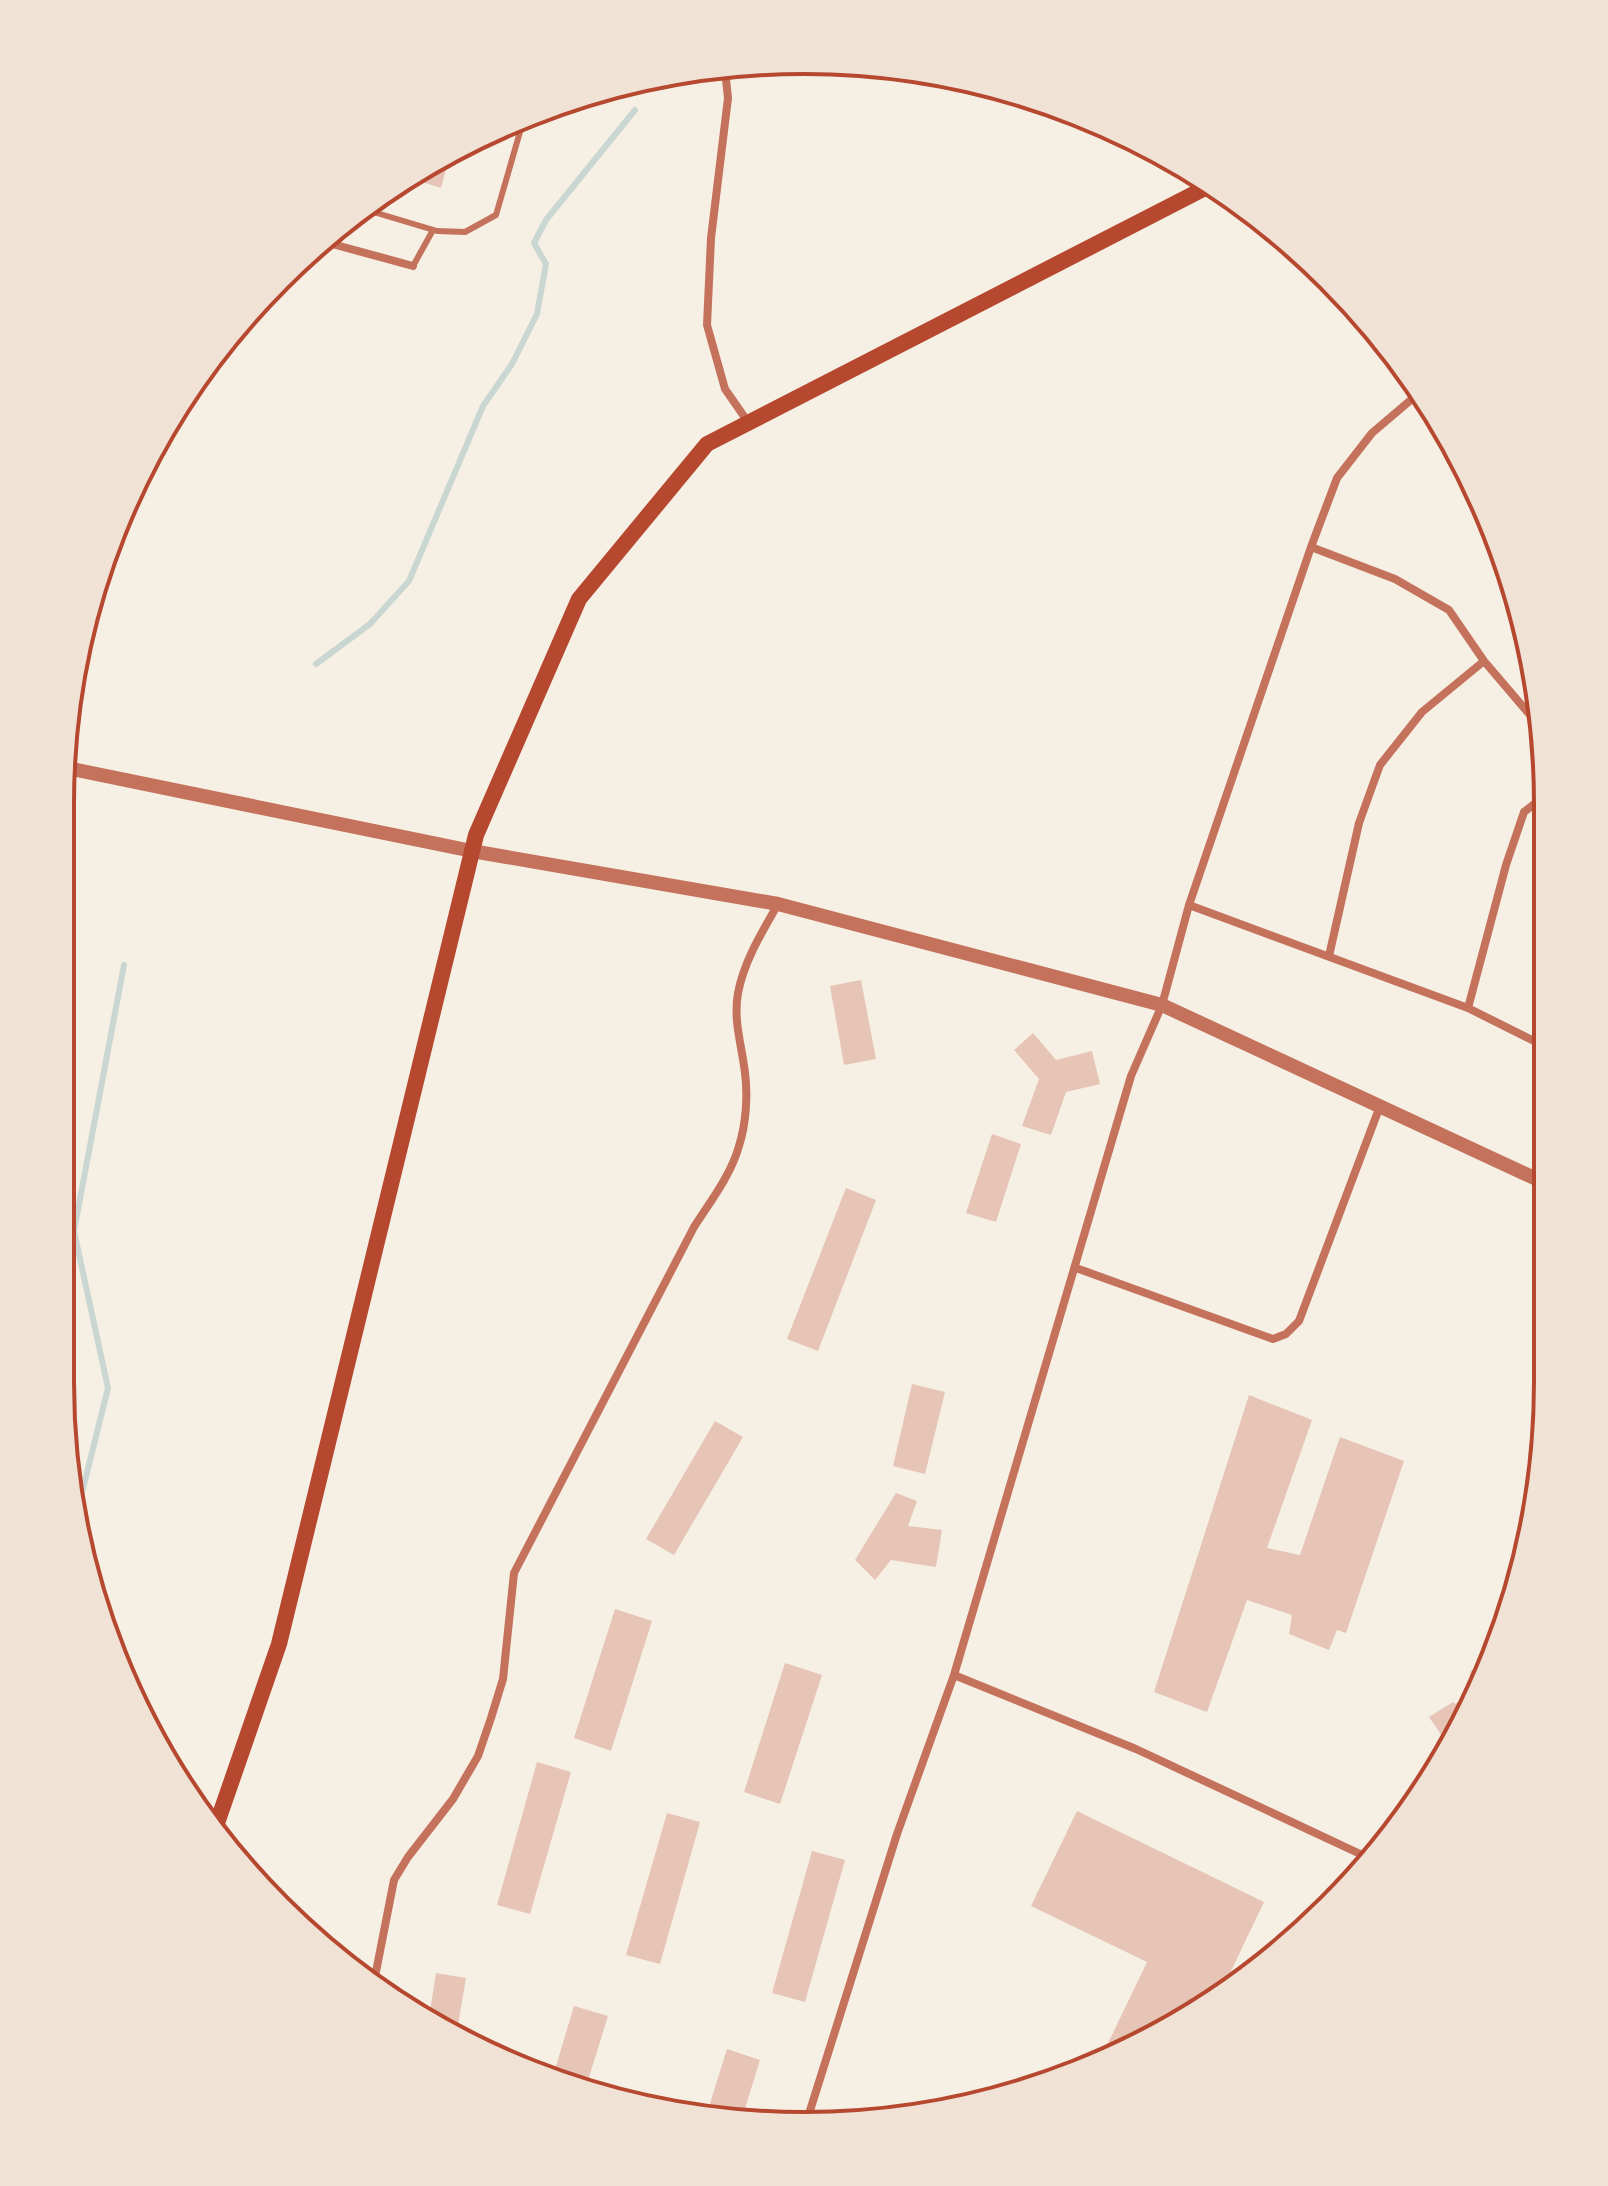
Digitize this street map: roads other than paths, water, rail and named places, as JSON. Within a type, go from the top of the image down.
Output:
[{"type":"main road","points":[[219,1818],[279,1644],[476,835],[579,599],[707,444],[1200,191]]},
{"type":"street","points":[[726,79],[728,98],[711,238],[707,325],[725,389],[748,422]]},
{"type":"street","points":[[336,245],[413,266]]},
{"type":"street","points":[[810,2112],[897,1834],[954,1675],[1131,1076],[1162,1005],[1189,905],[1311,547],[1337,478],[1372,433],[1412,399]]},
{"type":"street","points":[[1311,547],[1395,579],[1449,610],[1484,661],[1528,713]]},
{"type":"street","points":[[1329,956],[1359,823],[1380,765],[1422,712],[1484,661]]},
{"type":"street","points":[[75,770],[472,851],[778,904],[1162,1005],[1534,1178]]},
{"type":"street","points":[[1468,1008],[1506,865],[1524,812],[1534,804]]},
{"type":"street","points":[[376,1973],[394,1880],[453,1799],[478,1756],[487,1731],[503,1679],[514,1573],[694,1227],[723,1182],[739,1147],[746,1106],[745,1072],[737,1033],[738,994],[752,951],[778,904]]},
{"type":"street","points":[[1189,905],[1468,1008],[1534,1041]]},
{"type":"street","points":[[1076,1268],[1273,1339],[1286,1334],[1299,1321],[1380,1106]]},
{"type":"street","points":[[954,1675],[1136,1749],[1360,1854]]},
{"type":"lane","points":[[376,213],[433,230],[465,232],[496,215],[520,132]]},
{"type":"lane","points":[[413,266],[433,230]]},
{"type":"waterway","points":[[316,664],[370,624],[409,581],[483,406],[512,364],[537,314],[546,264],[534,243],[546,220],[635,110]]},
{"type":"waterway","points":[[74,1231],[124,965]]},
{"type":"waterway","points":[[74,1231],[108,1388],[82,1491]]}]
